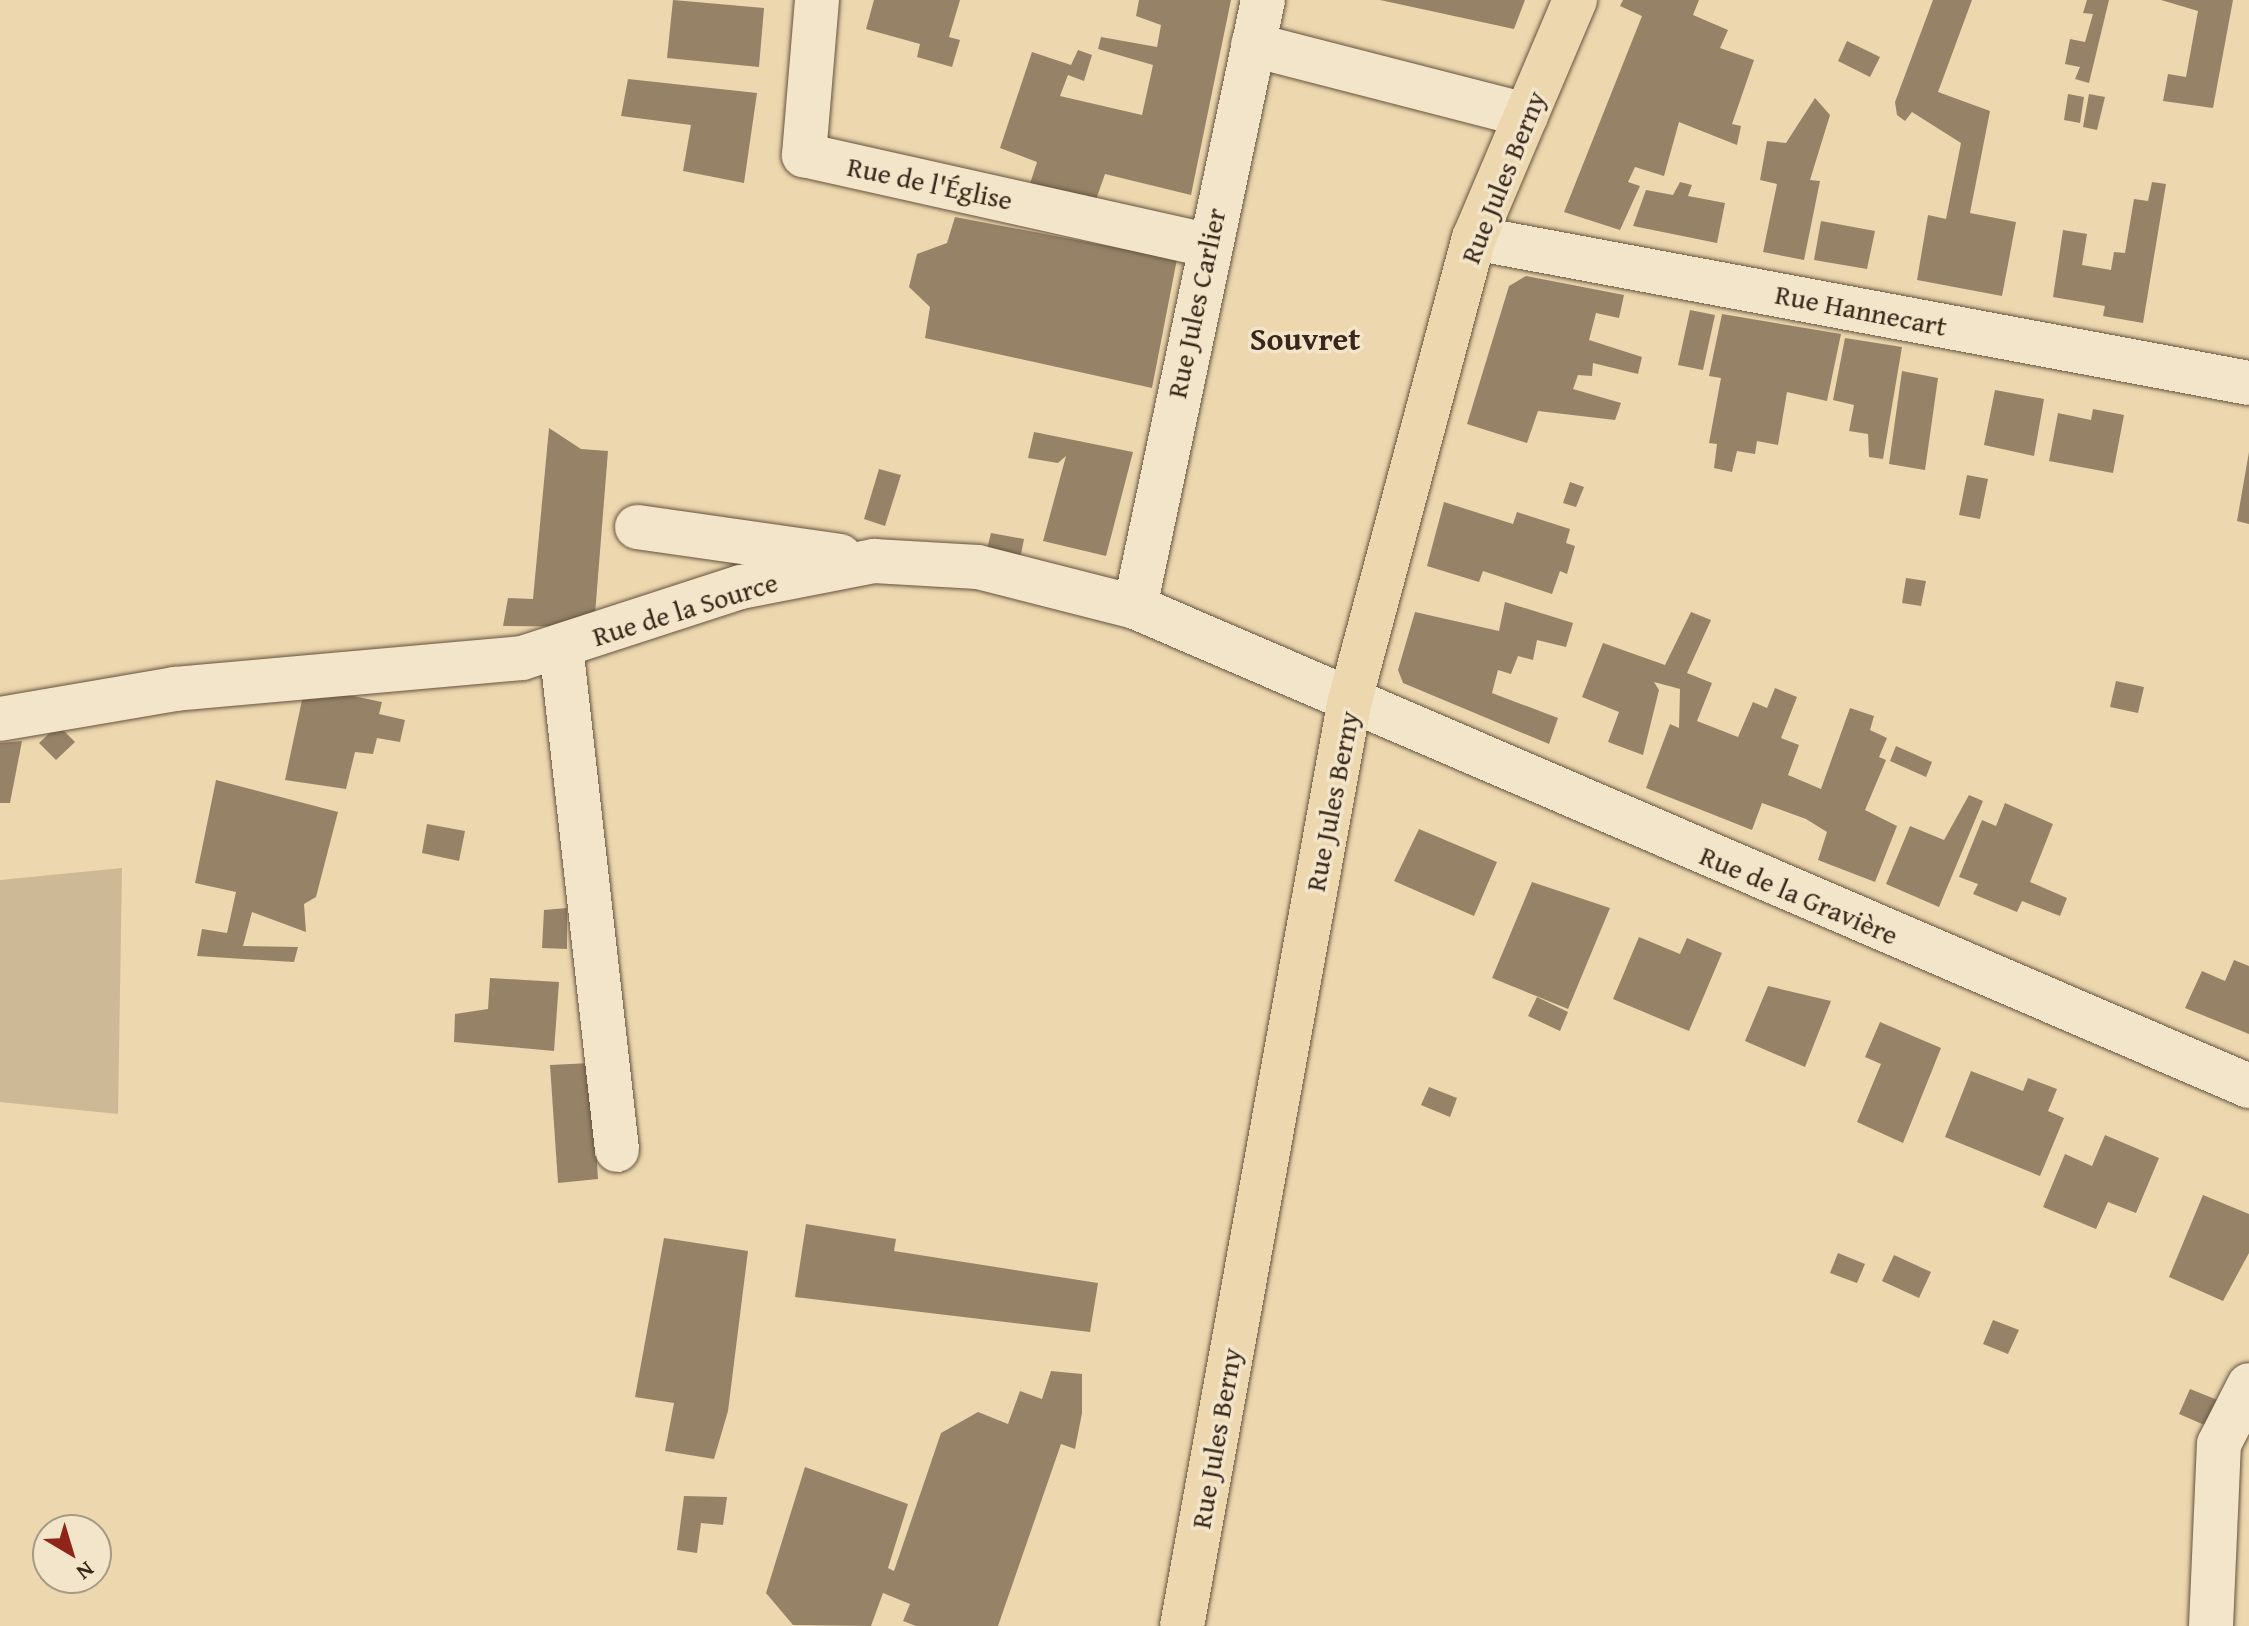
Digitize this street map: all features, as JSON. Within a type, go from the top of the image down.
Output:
[{"type":"main road","name":"Rue Jules Berny","points":[[1182,1626],[1349,704],[1474,238],[1575,0]]},
{"type":"street","name":"Rue de l'Église","points":[[817,0],[804,155],[1207,245]]},
{"type":"street","name":"Rue Jules Carlier","points":[[1135,607],[1207,245],[1263,0]]},
{"type":"street","points":[[1253,45],[1526,115]]},
{"type":"street","name":"Rue Hannecart","points":[[1474,238],[2249,383]]},
{"type":"street","points":[[637,527],[874,561]]},
{"type":"street","name":"Rue de la Source","points":[[0,719],[175,689],[522,658],[741,587],[874,561],[978,567],[1135,607],[1349,704]]},
{"type":"street","points":[[561,646],[617,1150]]},
{"type":"street","name":"Rue de la Gravière","points":[[1349,704],[2249,1086]]},
{"type":"street","points":[[2211,1626],[2219,1444],[2249,1385]]},
{"type":"shaded area","points":[[122,868],[118,1114],[0,1102],[0,880]]},
{"type":"building","points":[[673,0],[764,8],[759,67],[667,58]]},
{"type":"building","points":[[874,0],[960,0],[949,37],[960,40],[952,67],[917,57],[920,44],[866,29]]},
{"type":"building","points":[[1139,0],[1231,0],[1191,195],[1105,174],[1092,211],[1028,190],[1037,162],[1000,148],[1032,52],[1071,65],[1078,50],[1092,55],[1084,81],[1068,75],[1060,96],[1142,115],[1153,65],[1098,49],[1101,37],[1157,47],[1161,25],[1136,16]]},
{"type":"building","points":[[1380,0],[1525,0],[1514,29]]},
{"type":"building","points":[[1623,0],[1699,0],[1693,15],[1728,30],[1720,48],[1754,60],[1732,124],[1741,126],[1737,145],[1679,122],[1664,176],[1635,167],[1628,182],[1640,186],[1620,230],[1564,212],[1642,16],[1620,6]]},
{"type":"building","points":[[1933,0],[1972,0],[1938,92],[1990,111],[1970,213],[2016,222],[2002,296],[1917,280],[1928,215],[1946,219],[1961,143],[1912,112],[1905,121],[1897,115],[1895,102]]},
{"type":"building","points":[[2087,0],[2109,0],[2089,83],[2075,79],[2080,67],[2065,64],[2070,39],[2085,42],[2093,14],[2083,13]]},
{"type":"building","points":[[2161,0],[2233,0],[2213,108],[2163,101],[2168,74],[2186,77],[2198,11]]},
{"type":"building","points":[[1847,41],[1880,57],[1870,77],[1838,61]]},
{"type":"building","points":[[628,79],[757,93],[744,183],[683,171],[691,125],[621,116]]},
{"type":"building","points":[[2068,94],[2084,97],[2080,123],[2064,120]]},
{"type":"building","points":[[2089,94],[2105,97],[2097,130],[2083,127]]},
{"type":"building","points":[[1815,98],[1830,115],[1810,180],[1820,181],[1804,260],[1763,252],[1777,184],[1760,180],[1767,141],[1786,143]]},
{"type":"building","points":[[1680,182],[1692,185],[1688,196],[1725,203],[1717,243],[1633,226],[1646,190],[1673,195]]},
{"type":"building","points":[[2152,182],[2166,184],[2143,323],[2103,316],[2105,306],[2053,297],[2063,230],[2087,234],[2082,265],[2111,270],[2114,252],[2125,253],[2134,199],[2148,201]]},
{"type":"building","points":[[955,217],[1177,259],[1152,388],[925,338],[930,307],[909,287],[917,254],[947,243]]},
{"type":"building","points":[[1821,221],[1875,231],[1867,269],[1814,260]]},
{"type":"building","points":[[1526,276],[1624,295],[1619,318],[1596,313],[1589,340],[1642,357],[1638,374],[1593,363],[1592,376],[1578,375],[1573,389],[1621,403],[1615,420],[1538,411],[1527,443],[1467,424],[1509,286]]},
{"type":"building","points":[[1690,310],[1715,315],[1703,370],[1678,365]]},
{"type":"building","points":[[1722,314],[1841,334],[1827,401],[1787,392],[1778,445],[1757,441],[1755,454],[1737,451],[1732,472],[1714,468],[1717,444],[1709,443],[1721,378],[1709,376]]},
{"type":"building","points":[[1845,338],[1902,347],[1883,459],[1869,457],[1868,434],[1849,431],[1854,405],[1833,400]]},
{"type":"building","points":[[1902,371],[1938,378],[1925,470],[1889,464]]},
{"type":"building","points":[[1995,390],[2044,399],[2034,456],[1984,445]]},
{"type":"building","points":[[2093,409],[2124,415],[2113,473],[2049,461],[2058,413],[2091,420]]},
{"type":"building","points":[[549,428],[581,449],[608,451],[594,627],[503,626],[508,598],[533,599]]},
{"type":"building","points":[[1034,432],[1133,452],[1106,556],[1043,541],[1066,456],[1058,463],[1028,458]]},
{"type":"building","points":[[2249,452],[2249,524],[2237,521]]},
{"type":"building","points":[[879,469],[901,475],[885,526],[864,519]]},
{"type":"building","points":[[1967,475],[1988,479],[1980,519],[1959,515]]},
{"type":"building","points":[[1570,482],[1584,487],[1576,507],[1563,503]]},
{"type":"building","points":[[1444,502],[1513,524],[1517,512],[1570,529],[1566,543],[1575,546],[1567,574],[1560,571],[1552,594],[1483,571],[1479,582],[1427,566]]},
{"type":"building","points":[[991,533],[1024,539],[1020,559],[986,553]]},
{"type":"building","points":[[1906,578],[1926,581],[1921,606],[1902,603]]},
{"type":"building","points":[[1505,602],[1573,623],[1566,647],[1537,640],[1533,660],[1518,656],[1511,674],[1498,670],[1492,693],[1558,718],[1549,744],[1403,683],[1398,670],[1415,612],[1499,631]]},
{"type":"building","points":[[1691,612],[1711,620],[1687,673],[1712,683],[1697,721],[1738,737],[1753,702],[1767,708],[1775,688],[1797,697],[1781,738],[1799,745],[1788,775],[1821,789],[1850,708],[1874,716],[1870,730],[1887,738],[1879,757],[1886,760],[1865,810],[1897,826],[1875,882],[1818,860],[1827,832],[1806,819],[1762,803],[1752,830],[1646,788],[1670,724],[1679,728],[1680,689],[1654,682],[1659,690],[1643,755],[1608,742],[1619,712],[1582,697],[1603,643],[1665,665]]},
{"type":"building","points":[[2116,681],[2144,687],[2138,713],[2110,707]]},
{"type":"building","points":[[305,686],[382,702],[379,714],[405,720],[400,742],[377,738],[373,754],[355,752],[346,789],[285,780]]},
{"type":"building","points":[[58,725],[75,742],[56,760],[39,743]]},
{"type":"building","points":[[22,741],[10,803],[0,803],[0,743]]},
{"type":"building","points":[[1896,746],[1932,762],[1926,777],[1890,761]]},
{"type":"building","points":[[216,780],[338,812],[316,897],[304,904],[306,932],[252,912],[243,946],[298,947],[294,962],[197,956],[202,929],[227,933],[236,892],[195,883]]},
{"type":"building","points":[[1969,795],[1983,801],[1939,907],[1886,884],[1910,826],[1944,840]]},
{"type":"building","points":[[2005,803],[2053,824],[2030,882],[2067,898],[2060,916],[2022,901],[2017,912],[1973,894],[1978,884],[1959,877],[1982,820],[1996,826]]},
{"type":"building","points":[[427,824],[465,831],[459,861],[422,853]]},
{"type":"building","points":[[1419,829],[1497,862],[1474,916],[1394,881]]},
{"type":"building","points":[[1532,882],[1610,908],[1568,1009],[1492,978]]},
{"type":"building","points":[[567,908],[567,949],[542,948],[544,910]]},
{"type":"building","points":[[1639,937],[1680,954],[1687,938],[1722,953],[1689,1031],[1613,999]]},
{"type":"building","points":[[2234,960],[2249,966],[2249,1034],[2185,1008],[2202,971],[2225,981]]},
{"type":"building","points":[[490,978],[559,982],[554,1051],[454,1042],[455,1014],[488,1009]]},
{"type":"building","points":[[1768,986],[1831,1001],[1805,1067],[1745,1041]]},
{"type":"building","points":[[1537,997],[1568,1012],[1560,1031],[1528,1016]]},
{"type":"building","points":[[1880,1022],[1941,1048],[1903,1143],[1857,1122],[1881,1064],[1865,1057]]},
{"type":"building","points":[[591,1063],[598,1179],[558,1183],[550,1065]]},
{"type":"building","points":[[1971,1071],[2023,1091],[2028,1078],[2057,1089],[2048,1111],[2064,1118],[2040,1176],[1945,1137]]},
{"type":"building","points":[[1429,1087],[1457,1098],[1450,1117],[1421,1105]]},
{"type":"building","points":[[2105,1135],[2159,1158],[2136,1213],[2108,1202],[2096,1229],[2043,1207],[2065,1154],[2092,1166]]},
{"type":"building","points":[[2203,1195],[2249,1214],[2249,1253],[2223,1301],[2169,1277]]},
{"type":"building","points":[[806,1224],[896,1239],[894,1251],[1098,1283],[1090,1332],[795,1297]]},
{"type":"building","points":[[664,1238],[748,1251],[728,1411],[714,1459],[665,1451],[674,1403],[635,1397]]},
{"type":"building","points":[[1838,1253],[1865,1264],[1857,1283],[1830,1273]]},
{"type":"building","points":[[1894,1255],[1931,1272],[1919,1298],[1882,1281]]},
{"type":"building","points":[[1993,1320],[2019,1330],[2008,1354],[1983,1344]]},
{"type":"building","points":[[1051,1371],[1082,1374],[1082,1413],[1075,1449],[1061,1444],[998,1626],[916,1626],[903,1621],[910,1604],[883,1593],[871,1626],[793,1625],[766,1593],[805,1467],[908,1504],[888,1568],[894,1571],[941,1433],[978,1412],[1008,1424],[1020,1391],[1042,1399]]},
{"type":"building","points":[[2190,1389],[2220,1401],[2209,1427],[2179,1414]]},
{"type":"building","points":[[684,1496],[727,1497],[723,1525],[701,1523],[697,1553],[677,1550]]},
{"type":"district","name":"Souvret","points":[[1305,339]]}]
